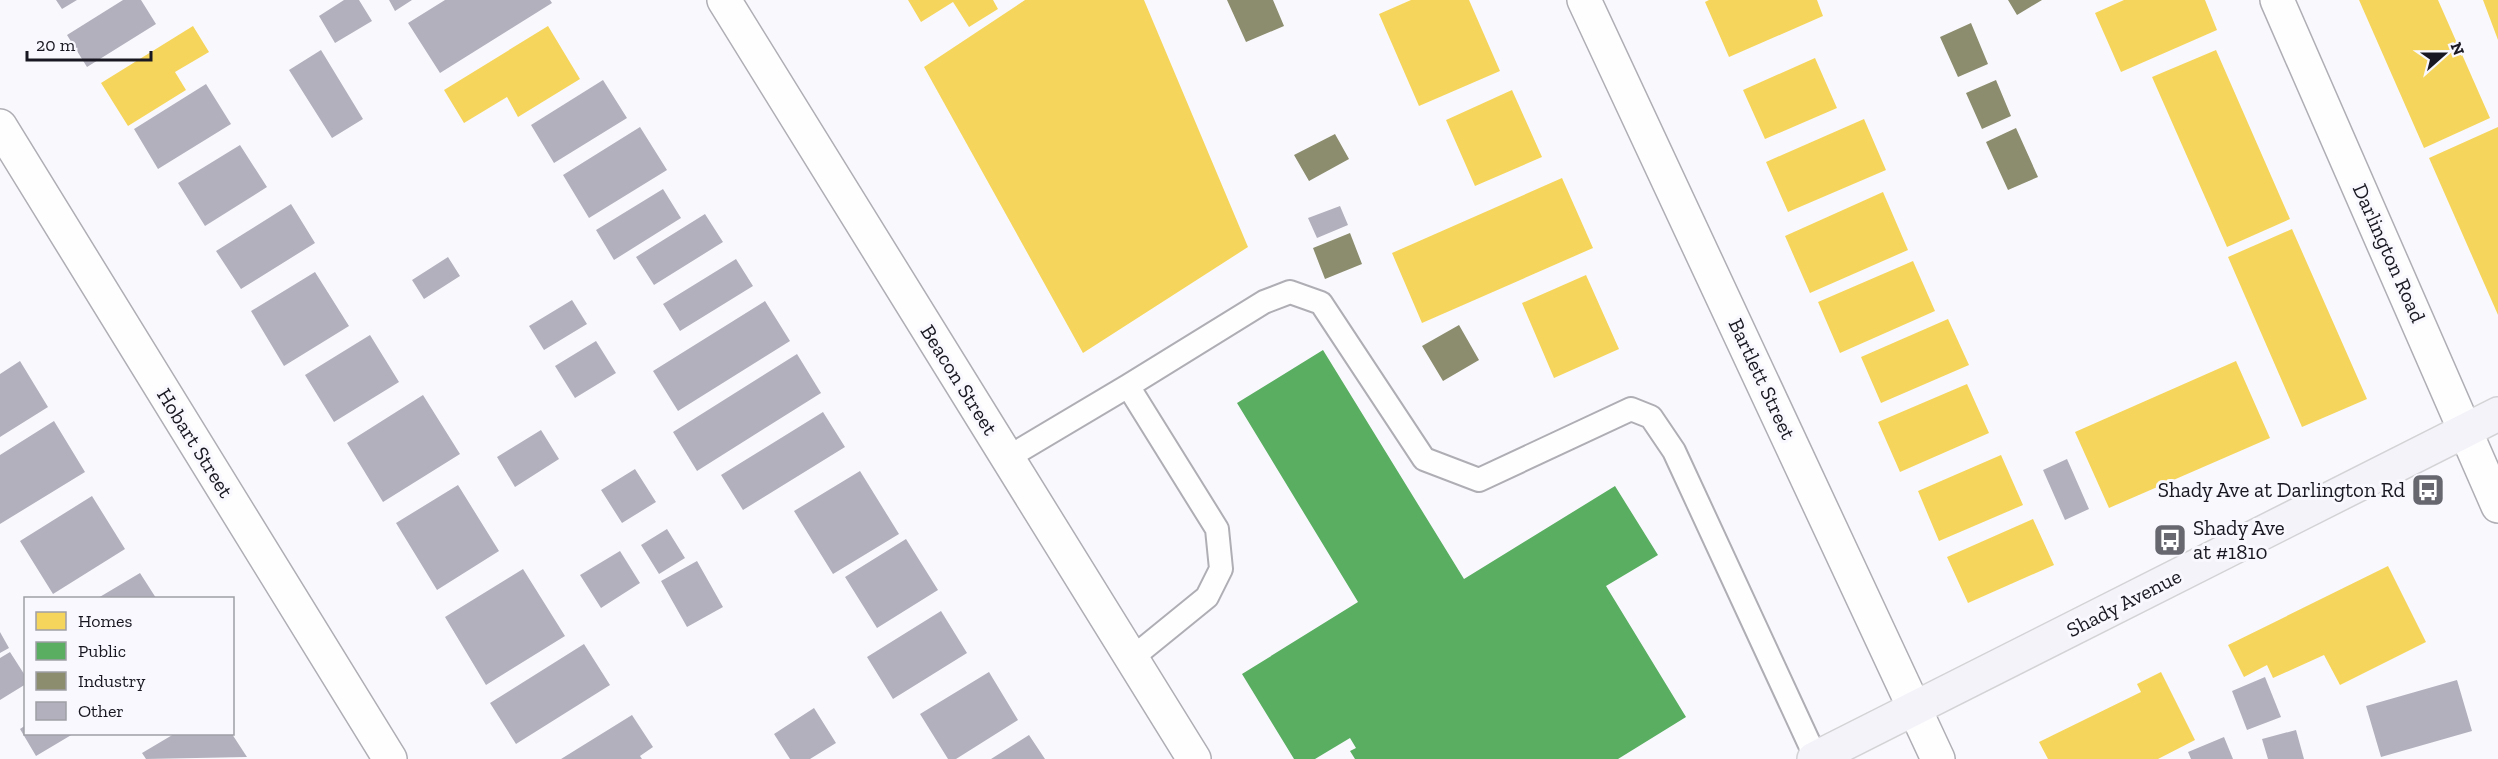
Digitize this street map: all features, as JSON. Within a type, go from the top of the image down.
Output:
[{"type":"main road","name":"Shady Avenue","points":[[1815,758],[2498,414]]},
{"type":"street","name":"Beacon Street","points":[[724,0],[1194,759]]},
{"type":"street","name":"Bartlett Street","points":[[1584,0],[1938,759]]},
{"type":"street","name":"Darlington Road","points":[[2277,0],[2498,506]]},
{"type":"street","name":"Hobart Street","points":[[0,126],[390,759]]},
{"type":"lane","points":[[1007,458],[1264,302],[1290,292],[1321,303],[1424,459],[1479,480],[1630,409],[1651,417],[1674,451],[1815,758]]},
{"type":"lane","points":[[1128,386],[1217,529],[1221,569],[1207,597],[1132,658]]},
{"type":"building: Homes","points":[[908,0],[993,0],[998,9],[969,27],[953,2],[921,22]]},
{"type":"building: Homes","points":[[1025,0],[1144,0],[1248,247],[1083,353],[924,67]]},
{"type":"building: Homes","points":[[1411,0],[1469,0],[1500,71],[1419,106],[1379,14]]},
{"type":"building: Homes","points":[[1709,0],[1817,0],[1823,16],[1729,57],[1705,2]]},
{"type":"building: Homes","points":[[2124,0],[2205,0],[2217,30],[2121,72],[2095,13]]},
{"type":"building: Homes","points":[[2359,0],[2438,0],[2490,118],[2424,148]]},
{"type":"building: Homes","points":[[2483,0],[2498,0],[2498,40]]},
{"type":"building: Homes","points":[[193,26],[209,52],[175,72],[186,90],[128,126],[101,83]]},
{"type":"building: Homes","points":[[548,26],[580,79],[518,117],[507,97],[464,123],[444,90]]},
{"type":"building: Homes","points":[[2216,50],[2290,219],[2227,247],[2152,77]]},
{"type":"building: Homes","points":[[1815,58],[1837,108],[1765,139],[1743,90]]},
{"type":"building: Homes","points":[[1512,90],[1542,157],[1475,186],[1446,120]]},
{"type":"building: Homes","points":[[1864,119],[1886,170],[1788,212],[1766,162]]},
{"type":"building: Homes","points":[[2498,127],[2498,315],[2429,158]]},
{"type":"building: Homes","points":[[1562,178],[1593,248],[1422,323],[1392,253]]},
{"type":"building: Homes","points":[[1883,192],[1908,250],[1810,293],[1785,236]]},
{"type":"building: Homes","points":[[2292,229],[2367,399],[2302,427],[2228,257]]},
{"type":"building: Homes","points":[[1913,261],[1935,311],[1840,353],[1818,302]]},
{"type":"building: Homes","points":[[1586,275],[1619,349],[1554,378],[1522,303]]},
{"type":"building: Homes","points":[[1948,319],[1969,365],[1881,403],[1861,357]]},
{"type":"building: Homes","points":[[2236,361],[2270,438],[2109,508],[2075,432]]},
{"type":"building: Homes","points":[[1967,384],[1989,433],[1900,472],[1878,422]]},
{"type":"building: Homes","points":[[2001,455],[2023,505],[1939,541],[1918,491]]},
{"type":"building: Homes","points":[[2033,519],[2054,565],[1968,603],[1947,557]]},
{"type":"building: Homes","points":[[2388,566],[2426,642],[2340,685],[2324,655],[2273,678],[2267,665],[2244,677],[2228,645]]},
{"type":"building: Homes","points":[[2161,672],[2195,740],[2158,759],[2048,759],[2039,742],[2141,692],[2137,684]]},
{"type":"building: Public","points":[[1323,350],[1464,579],[1615,486],[1658,555],[1606,586],[1686,717],[1618,759],[1355,759],[1350,751],[1356,748],[1350,738],[1315,759],[1294,759],[1242,674],[1358,602],[1237,403]]},
{"type":"building: Industry","points":[[1227,0],[1273,0],[1284,26],[1246,42]]},
{"type":"building: Industry","points":[[2008,0],[2042,0],[2017,15]]},
{"type":"building: Industry","points":[[1971,23],[1988,64],[1958,77],[1940,37]]},
{"type":"building: Industry","points":[[1996,80],[2011,116],[1982,129],[1966,93]]},
{"type":"building: Industry","points":[[2016,128],[2038,177],[2008,190],[1986,142]]},
{"type":"building: Industry","points":[[1335,134],[1349,159],[1309,181],[1294,155]]},
{"type":"building: Industry","points":[[1350,233],[1362,264],[1325,279],[1313,248]]},
{"type":"building: Industry","points":[[1459,325],[1479,360],[1443,381],[1422,346]]},
{"type":"building: Other","points":[[56,0],[77,0],[62,9]]},
{"type":"building: Other","points":[[123,0],[141,0],[156,24],[87,67],[67,35]]},
{"type":"building: Other","points":[[344,0],[359,0],[372,21],[335,43],[319,16]]},
{"type":"building: Other","points":[[389,0],[412,0],[395,11]]},
{"type":"building: Other","points":[[445,0],[550,0],[552,3],[440,73],[408,23]]},
{"type":"building: Other","points":[[321,50],[363,119],[332,138],[289,70]]},
{"type":"building: Other","points":[[603,80],[627,118],[554,163],[531,125]]},
{"type":"building: Other","points":[[206,84],[231,124],[158,169],[134,129]]},
{"type":"building: Other","points":[[640,127],[667,170],[589,218],[563,175]]},
{"type":"building: Other","points":[[240,145],[267,187],[205,226],[178,183]]},
{"type":"building: Other","points":[[663,189],[681,218],[614,260],[596,230]]},
{"type":"building: Other","points":[[291,204],[315,243],[241,289],[216,251]]},
{"type":"building: Other","points":[[1340,206],[1348,225],[1317,238],[1308,218]]},
{"type":"building: Other","points":[[705,214],[723,242],[654,285],[636,257]]},
{"type":"building: Other","points":[[448,257],[460,276],[424,299],[412,280]]},
{"type":"building: Other","points":[[736,259],[753,286],[680,331],[663,304]]},
{"type":"building: Other","points":[[315,272],[349,326],[284,366],[251,311]]},
{"type":"building: Other","points":[[572,300],[587,324],[544,350],[529,326]]},
{"type":"building: Other","points":[[765,301],[790,341],[678,411],[653,371]]},
{"type":"building: Other","points":[[370,335],[399,382],[334,422],[305,375]]},
{"type":"building: Other","points":[[596,341],[616,373],[575,398],[555,366]]},
{"type":"building: Other","points":[[797,354],[821,393],[697,471],[673,432]]},
{"type":"building: Other","points":[[20,361],[48,407],[0,437],[0,374]]},
{"type":"building: Other","points":[[423,395],[460,454],[383,502],[347,443]]},
{"type":"building: Other","points":[[823,412],[845,447],[743,510],[721,475]]},
{"type":"building: Other","points":[[54,421],[85,472],[0,524],[0,455]]},
{"type":"building: Other","points":[[541,430],[559,459],[515,487],[497,457]]},
{"type":"building: Other","points":[[2067,459],[2089,509],[2065,520],[2043,470]]},
{"type":"building: Other","points":[[635,469],[656,502],[622,523],[601,490]]},
{"type":"building: Other","points":[[860,471],[899,534],[833,574],[794,511]]},
{"type":"building: Other","points":[[458,485],[499,551],[437,590],[396,523]]},
{"type":"building: Other","points":[[92,496],[125,549],[53,594],[20,541]]},
{"type":"building: Other","points":[[667,529],[685,558],[659,574],[641,545]]},
{"type":"building: Other","points":[[906,539],[938,590],[877,628],[845,577]]},
{"type":"building: Other","points":[[620,551],[640,583],[601,608],[580,575]]},
{"type":"building: Other","points":[[697,561],[723,607],[687,627],[661,581]]},
{"type":"building: Other","points":[[523,569],[565,636],[486,685],[445,617]]},
{"type":"building: Other","points":[[140,573],[155,597],[100,597]]},
{"type":"building: Other","points":[[941,611],[967,653],[893,699],[867,657]]},
{"type":"building: Other","points":[[0,632],[9,648],[0,653]]},
{"type":"building: Other","points":[[584,644],[610,685],[516,744],[490,703]]},
{"type":"building: Other","points":[[10,652],[24,674],[24,685],[0,700],[0,658]]},
{"type":"building: Other","points":[[989,672],[1018,720],[956,759],[948,759],[920,714]]},
{"type":"building: Other","points":[[2265,677],[2281,717],[2247,730],[2232,691]]},
{"type":"building: Other","points":[[2457,680],[2472,731],[2381,757],[2366,706]]},
{"type":"building: Other","points":[[814,708],[836,743],[810,759],[790,759],[774,734]]},
{"type":"building: Other","points":[[632,715],[653,747],[640,756],[642,759],[561,759]]},
{"type":"building: Other","points":[[24,726],[24,735],[71,735],[36,756],[20,729]]},
{"type":"building: Other","points":[[2296,730],[2304,759],[2268,759],[2262,739]]},
{"type":"building: Other","points":[[172,735],[233,735],[247,757],[146,759],[142,753]]},
{"type":"building: Other","points":[[1029,735],[1045,759],[991,759]]},
{"type":"building: Other","points":[[2224,737],[2233,759],[2191,759],[2188,752]]},
{"type":"place","name":"Shady Ave at Darlington Rd","points":[[2428,490]]},
{"type":"place","name":"Shady Ave at #1810","points":[[2170,540]]}]
